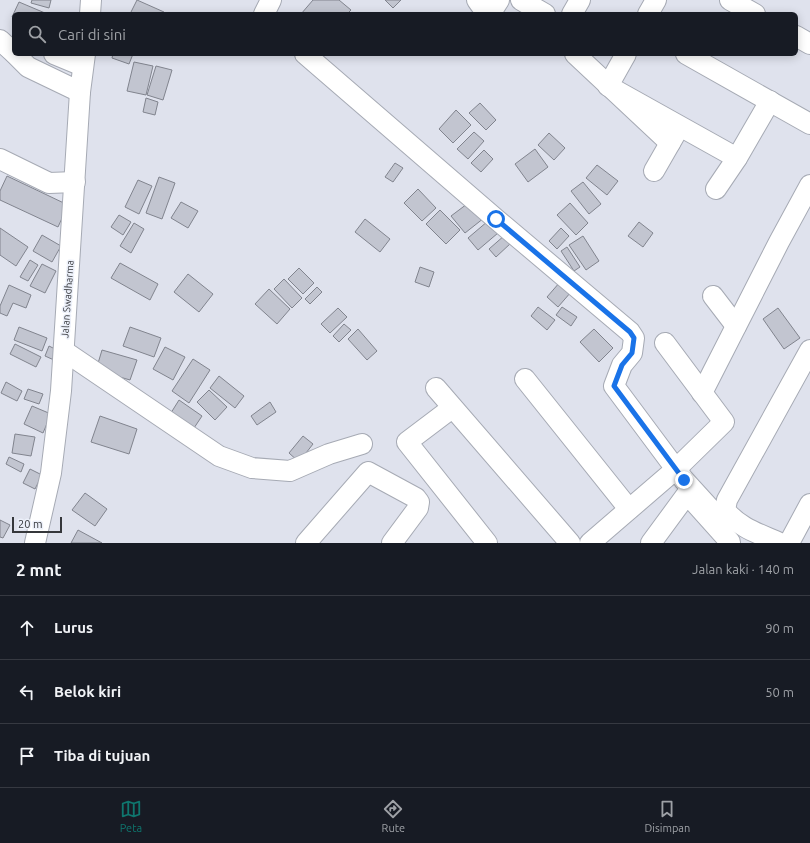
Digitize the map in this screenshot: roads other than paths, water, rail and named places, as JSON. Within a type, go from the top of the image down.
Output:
[{"type":"street","points":[[90,12],[92,0]]},
{"type":"street","points":[[265,12],[271,0]]},
{"type":"street","points":[[477,0],[486,12]]},
{"type":"street","points":[[491,12],[499,0]]},
{"type":"street","points":[[521,0],[542,12]]},
{"type":"street","points":[[573,12],[580,0]]},
{"type":"street","points":[[649,12],[656,0]]},
{"type":"street","points":[[730,0],[751,12]]},
{"type":"street","points":[[798,37],[810,44]]},
{"type":"street","points":[[18,56],[28,67],[80,92]]},
{"type":"street","points":[[64,56],[84,60]]},
{"type":"street","points":[[307,56],[496,219],[630,332],[634,338],[632,353],[622,365],[614,386],[676,469],[715,514]]},
{"type":"street","points":[[577,56],[608,86],[675,134],[737,158]]},
{"type":"street","points":[[608,86],[625,56]]},
{"type":"street","points":[[690,56],[810,124]]},
{"type":"street","name":"Jalan Swadharma","points":[[35,543],[51,473],[61,391],[80,92],[84,60]]},
{"type":"street","points":[[716,189],[737,158],[770,101]]},
{"type":"street","points":[[654,171],[675,134]]},
{"type":"street","points":[[0,159],[48,183],[75,182]]},
{"type":"street","points":[[702,392],[810,185]]},
{"type":"street","points":[[713,296],[736,326]]},
{"type":"street","points":[[590,543],[676,469],[724,422],[665,342]]},
{"type":"street","points":[[780,543],[745,528],[732,520],[725,510],[730,494],[810,350]]},
{"type":"street","points":[[64,351],[220,456],[252,468],[290,471],[329,454],[362,444]]},
{"type":"street","points":[[525,379],[629,509]]},
{"type":"street","points":[[436,388],[570,543]]},
{"type":"street","points":[[452,408],[407,442],[487,543]]},
{"type":"street","points":[[306,543],[368,472],[416,498],[419,502],[418,508],[392,543]]},
{"type":"street","points":[[651,543],[687,494],[730,542],[729,543]]},
{"type":"street","points":[[789,543],[810,504]]}]
